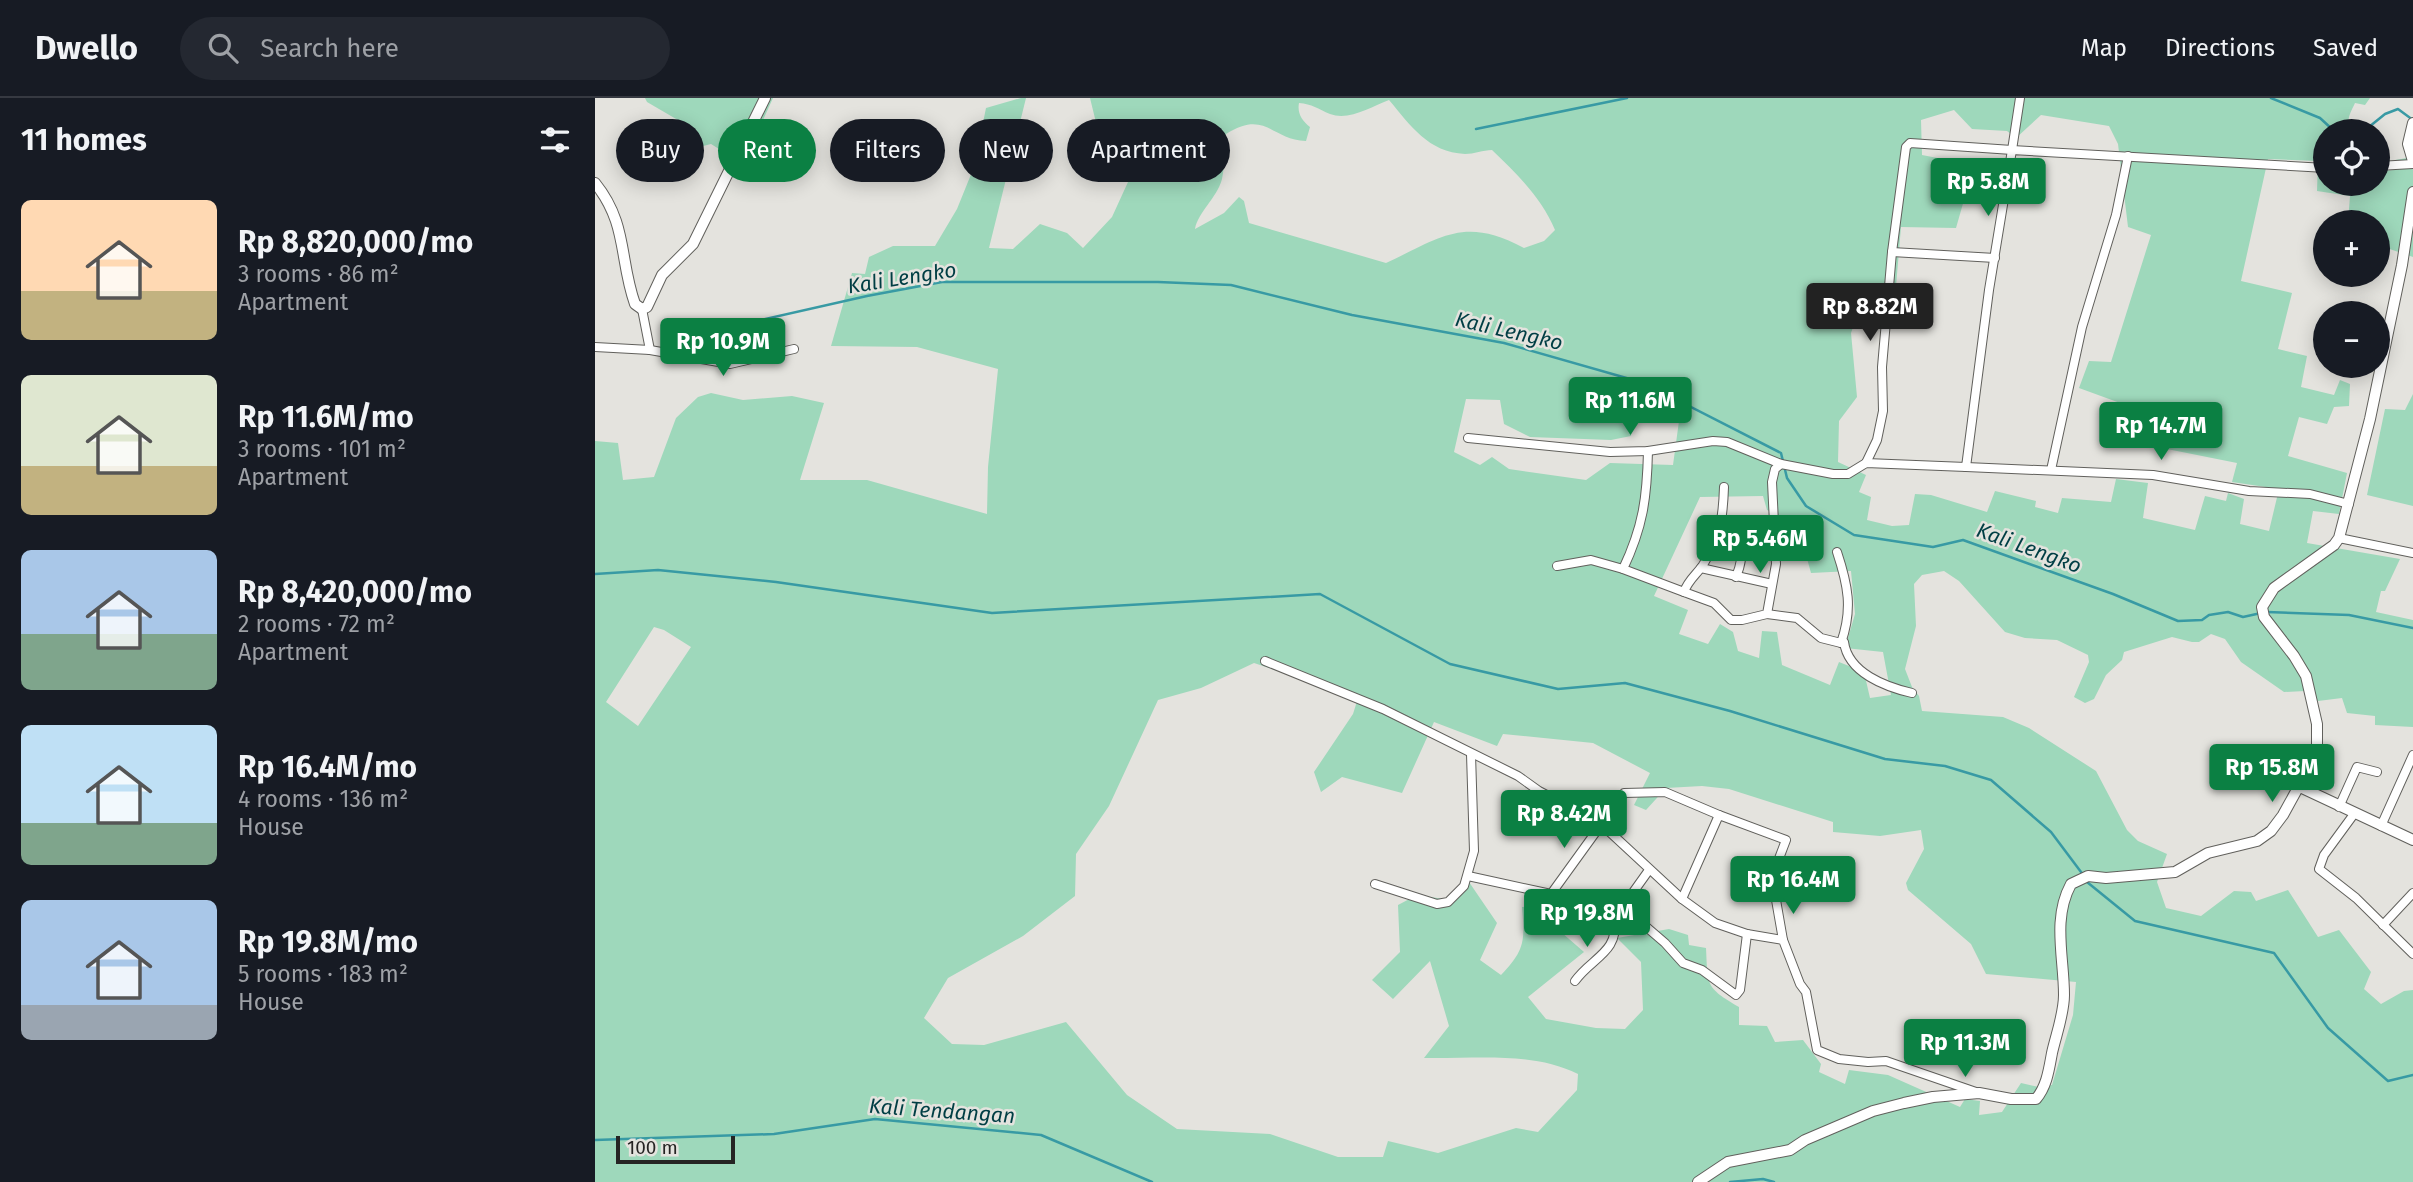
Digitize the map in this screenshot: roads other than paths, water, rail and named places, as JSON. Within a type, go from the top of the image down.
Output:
[{"type":"street","points":[[642,309],[647,307],[662,275],[693,244],[765,98]]},
{"type":"street","points":[[1966,467],[2020,98]]},
{"type":"street","points":[[2390,165],[2413,163],[2409,144],[2412,124]]},
{"type":"street","points":[[1866,463],[1877,440],[1883,411],[1882,367],[1892,253],[1902,161],[1908,144],[2313,167]]},
{"type":"street","points":[[2051,470],[2082,327],[2116,215],[2129,156]]},
{"type":"street","points":[[595,183],[615,215],[622,236],[628,285],[635,304],[642,309],[650,349]]},
{"type":"street","points":[[1551,894],[1600,823],[1622,794],[1628,792],[1668,793],[1787,841],[1772,877],[1783,940],[1805,992],[1817,1050],[1839,1059],[1886,1061],[1979,1093],[2036,1099],[2043,1088],[2064,997],[2059,920],[2071,884],[2084,878],[2167,874],[2208,853],[2257,841],[2277,824],[2301,787],[2317,753],[2318,724],[2305,676],[2263,612],[2274,588],[2334,545],[2339,538],[2402,265],[2413,192]]},
{"type":"street","points":[[1892,253],[1995,258]]},
{"type":"street","points":[[595,347],[650,349],[730,363],[794,349]]},
{"type":"street","points":[[1468,439],[1610,453],[1647,451],[1713,441],[1727,442],[1783,463],[1843,475],[1866,463],[2153,475],[2249,491],[2310,494],[2349,504]]},
{"type":"street","points":[[1623,569],[1638,538],[1644,515],[1647,451]]},
{"type":"street","points":[[1766,614],[1777,551],[1772,482],[1775,469],[1783,463]]},
{"type":"street","points":[[1684,592],[1694,573],[1701,568],[1723,520],[1724,487]]},
{"type":"street","points":[[1723,520],[1742,546],[1742,558],[1736,577]]},
{"type":"street","points":[[2339,538],[2413,553]]},
{"type":"street","points":[[1837,552],[1850,596],[1850,612],[1841,643]]},
{"type":"street","points":[[1557,566],[1591,560],[1623,569],[1714,603],[1724,615],[1735,621],[1766,614],[1797,618],[1821,638],[1844,642],[1847,655],[1868,676],[1912,694]]},
{"type":"street","points":[[1701,568],[1772,584]]},
{"type":"street","points":[[1265,661],[1383,709],[1518,775],[1539,791],[1600,823],[1682,900],[1715,923],[1747,934],[1783,940]]},
{"type":"street","points":[[1375,884],[1437,904],[1448,902],[1455,897],[1468,876],[1475,830],[1471,794],[1471,754]]},
{"type":"street","points":[[2381,826],[2413,755]]},
{"type":"street","points":[[2339,807],[2357,767],[2378,772]]},
{"type":"street","points":[[2301,787],[2413,841]]},
{"type":"street","points":[[2354,814],[2325,855],[2319,869],[2357,898],[2413,954]]},
{"type":"street","points":[[1682,900],[1719,815]]},
{"type":"street","points":[[1575,981],[1611,946],[1615,934],[1614,919],[1649,870]]},
{"type":"street","points":[[1468,876],[1551,894],[1614,919]]},
{"type":"street","points":[[2383,925],[2413,893]]},
{"type":"street","points":[[1622,906],[1665,943],[1683,963],[1702,970],[1736,995],[1740,990],[1747,934]]},
{"type":"street","points":[[1698,1182],[1728,1162],[1790,1150],[1805,1140],[1873,1111],[1933,1097],[1979,1093]]},
{"type":"waterway","points":[[1476,129],[1627,98]]},
{"type":"waterway","points":[[2271,98],[2321,119]]},
{"type":"waterway","points":[[2379,119],[2398,109],[2413,120]]},
{"type":"waterway","name":"Kali Lengko","points":[[734,326],[942,282],[1158,282],[1231,285],[1352,315],[1504,343],[1644,383],[1781,453],[1787,478],[1806,506],[1854,535],[1933,547],[1963,540],[2113,594],[2178,621],[2202,620],[2209,615],[2228,612],[2243,617],[2261,613]]},
{"type":"waterway","points":[[595,574],[658,570],[776,582],[992,613],[1320,594],[1450,664],[1558,689],[1625,683],[1730,711],[1885,759],[1945,766],[1991,780],[2051,832],[2084,876]]},
{"type":"waterway","name":"Kali Lengko","points":[[2267,612],[2349,615],[2413,628]]},
{"type":"waterway","points":[[2087,882],[2135,921],[2274,953],[2328,1028],[2388,1081],[2413,1075]]},
{"type":"waterway","name":"Kali Tendangan","points":[[595,1140],[774,1134],[875,1119],[1041,1135],[1152,1182]]},
{"type":"waterway","name":"Kali Tendangan","points":[[1730,1182],[1763,1179],[1774,1182]]}]
